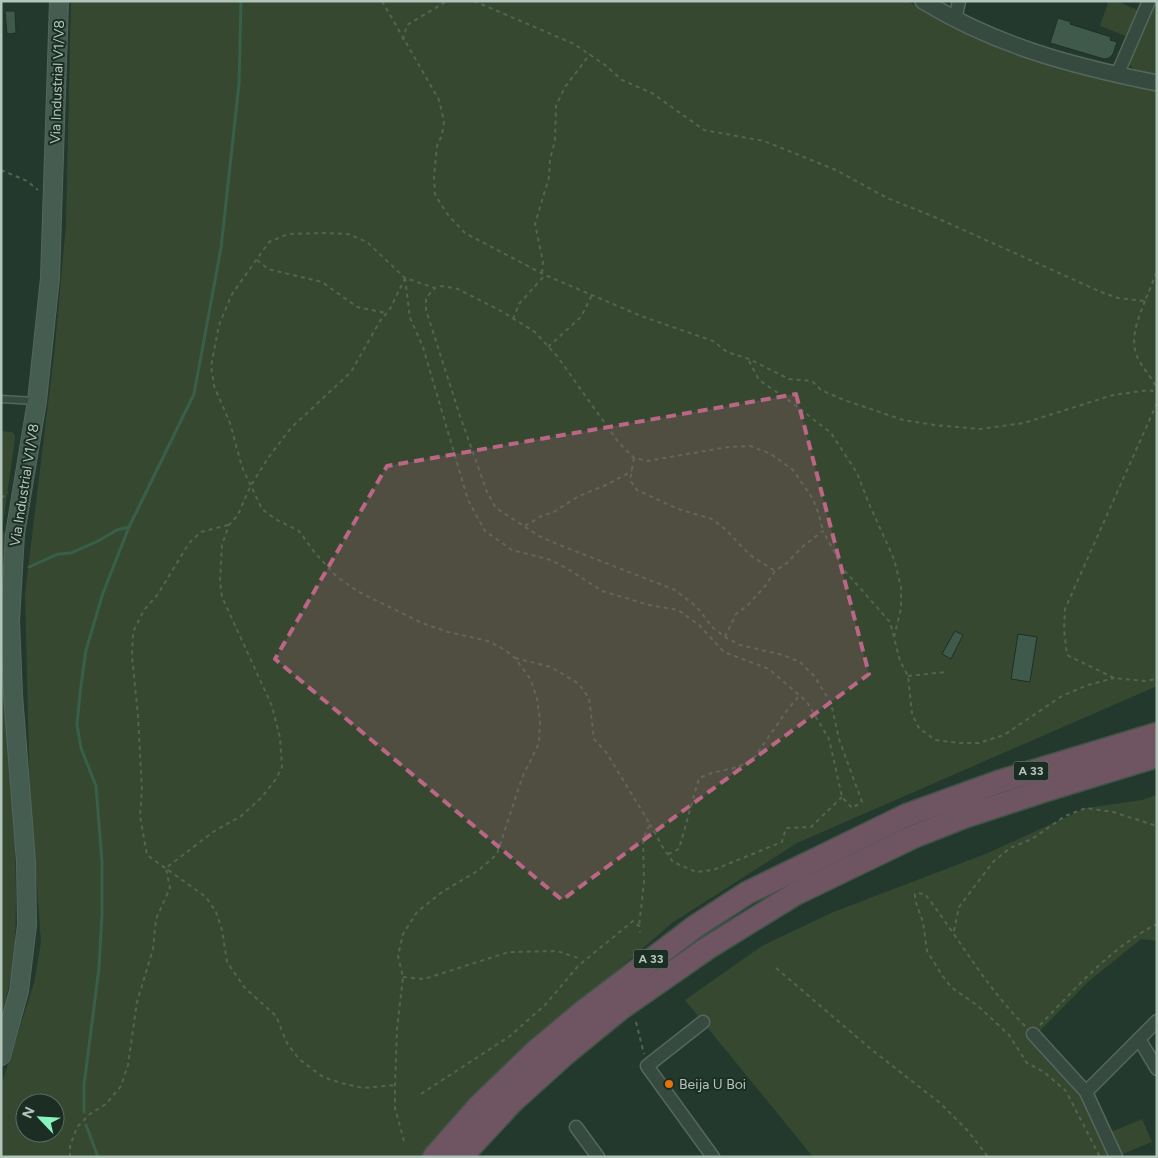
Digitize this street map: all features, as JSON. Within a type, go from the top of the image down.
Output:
[{"type":"highway","name":"A 33","points":[[434,1157],[479,1106],[563,1028],[696,926],[747,893],[922,810],[998,782],[1157,734]]},
{"type":"highway","name":"A 33","points":[[461,1157],[513,1102],[565,1054],[620,1009],[709,948],[795,894],[915,836],[1022,797],[1157,756]]},
{"type":"main road","name":"Via Industrial V1/V8","points":[[1,1056],[19,991],[27,925],[26,862],[13,696],[10,621],[16,534],[37,401],[50,278],[59,1]]},
{"type":"street","points":[[923,1],[955,20],[1040,55],[1117,75],[1157,83]]},
{"type":"street","points":[[955,20],[960,1]]},
{"type":"street","points":[[1117,75],[1149,1]]},
{"type":"street","points":[[1086,1092],[1157,1021]]},
{"type":"street","points":[[703,1022],[647,1066],[713,1157]]},
{"type":"street","points":[[1033,1034],[1086,1092],[1116,1157]]},
{"type":"street","points":[[1139,1039],[1157,1069]]},
{"type":"street","points":[[576,1127],[598,1157]]},
{"type":"lane","points":[[1,399],[37,401]]},
{"type":"path","points":[[382,1],[438,100],[444,121],[442,136],[437,146],[434,177],[435,195],[448,215],[465,233],[543,274],[642,316],[713,341],[727,352],[748,359],[789,379],[812,381],[821,390],[844,400],[904,420],[980,429],[1024,423],[1113,396],[1148,390],[1157,392]]},
{"type":"path","points":[[403,40],[407,25],[448,1]]},
{"type":"path","points":[[474,1],[574,44],[590,54],[622,80],[652,93],[704,130],[764,141],[836,170],[886,198],[937,218],[1101,292],[1118,298],[1145,302]]},
{"type":"path","points":[[513,319],[519,304],[543,274],[543,262],[535,224],[549,177],[550,159],[555,141],[556,106],[565,87],[590,54]]},
{"type":"path","points":[[1,170],[27,181],[38,190]]},
{"type":"path","points":[[404,1141],[395,1108],[396,1029],[403,976],[398,956],[403,934],[416,912],[442,892],[479,870],[498,854],[522,778],[539,743],[540,720],[537,699],[531,680],[515,658],[505,650],[488,642],[422,623],[359,592],[337,577],[315,553],[299,531],[275,519],[262,509],[242,467],[230,423],[214,386],[211,366],[219,325],[232,294],[269,242],[288,234],[348,234],[367,242],[405,278],[435,288]]},
{"type":"path","points":[[256,260],[268,269],[322,282],[357,307],[386,314]]},
{"type":"path","points":[[1157,271],[1135,333],[1134,348],[1139,361],[1157,389]]},
{"type":"path","points":[[166,868],[213,832],[241,816],[261,798],[276,779],[282,766],[280,738],[272,706],[222,597],[220,580],[222,545],[229,524],[238,515],[250,487],[268,458],[291,428],[350,372],[386,314],[405,278]]},
{"type":"path","points":[[405,278],[410,318],[423,348],[468,500],[485,531],[512,550],[551,560],[602,591],[649,605],[678,610],[699,625],[724,652],[769,669],[806,702],[829,739],[842,796],[852,808],[862,802],[839,739],[831,703],[814,676],[800,662],[783,655],[740,645],[725,637],[712,626],[697,608],[675,590],[539,536],[496,508],[488,492],[460,416],[426,310],[426,298],[435,288],[442,286],[458,289],[501,311],[535,332],[557,356],[619,443],[634,458],[647,461],[728,447],[750,446],[771,454],[793,470],[813,499],[823,531],[844,570],[890,622],[893,640],[900,661],[908,676],[912,714],[919,728],[935,740],[979,744],[1004,735],[1062,696],[1114,678]]},
{"type":"path","points":[[548,348],[581,317],[592,295]]},
{"type":"path","points":[[748,359],[759,380],[831,433],[857,472],[894,559],[901,587],[901,609],[893,640]]},
{"type":"path","points":[[1157,403],[1117,490],[1089,559],[1065,609],[1064,629],[1067,655],[1114,678],[1145,682],[1157,679]]},
{"type":"path","points":[[634,458],[630,480],[637,490],[678,509],[712,519],[725,529],[750,555],[775,571]]},
{"type":"path","points":[[525,526],[543,515],[552,513],[579,496],[606,485],[632,471]]},
{"type":"path","points":[[229,524],[201,532],[188,543],[158,594],[144,610],[132,632],[132,656],[138,716],[142,790],[140,816],[143,842],[147,855],[206,898],[216,912],[222,930],[227,962],[245,988],[276,1016],[287,1043],[300,1059],[323,1077],[341,1083],[363,1088],[395,1085]]},
{"type":"path","points":[[725,637],[736,614],[748,605],[766,585],[775,571],[787,563],[802,547],[823,531]]},
{"type":"path","points":[[515,658],[551,667],[579,684],[589,698],[594,739],[606,752],[673,862],[696,872],[714,870],[782,842],[786,828],[811,827],[842,796]]},
{"type":"path","points":[[908,676],[946,672]]},
{"type":"path","points":[[667,854],[680,848],[699,778],[738,767],[754,758],[788,709],[800,696]]},
{"type":"path","points":[[954,932],[959,907],[993,862],[1010,848],[1032,839],[1065,816],[1086,808],[1113,812],[1157,826]]},
{"type":"path","points":[[640,932],[644,884],[643,840],[650,824]]},
{"type":"path","points":[[70,1157],[70,1146],[77,1126],[90,1114],[106,1104],[120,1086],[128,1065],[137,1002],[153,949],[156,919],[170,888],[166,868]]},
{"type":"path","points":[[1100,1157],[1066,1091],[1044,1072],[1027,1063],[1009,1035],[978,1006],[951,987],[942,975],[927,951],[923,922],[915,900],[915,894],[924,894],[954,932],[1006,1006],[1033,1034],[1085,978],[1128,940],[1157,924]]},
{"type":"path","points":[[421,1094],[510,1036],[546,1004],[578,966],[633,921],[639,926]]},
{"type":"path","points":[[403,976],[424,978],[509,952],[558,951],[581,959]]},
{"type":"path","points":[[776,968],[872,1050],[940,1103],[968,1131],[988,1157]]},
{"type":"path","points":[[636,1022],[647,1066]]},
{"type":"highlighted area","points":[[796,394],[869,674],[562,900],[275,659],[387,466]]},
{"type":"green space","points":[[71,1],[907,1],[974,36],[1074,73],[1157,89],[1157,686],[797,843],[672,923],[539,1038],[421,1157],[1,1157],[1,1086],[34,983],[41,942],[30,793],[25,594],[55,346],[66,224]]},
{"type":"green space","points":[[1105,1],[1117,1],[1137,10],[1126,36],[1100,26],[1108,3]]},
{"type":"green space","points":[[1153,1],[1157,1],[1157,77],[1135,72],[1129,63],[1129,58]]},
{"type":"green space","points":[[1,431],[12,432],[15,435],[15,439],[2,530],[6,535],[1,610]]},
{"type":"green space","points":[[1,660],[15,847],[16,896],[15,955],[1,1024]]},
{"type":"green space","points":[[1157,795],[1157,941],[1141,939],[1089,981],[1032,1039],[1081,1091],[1110,1157],[813,1157],[685,1000],[762,946],[831,913],[988,853],[1086,808],[1142,800]]},
{"type":"green space","points":[[1142,1119],[1152,1142],[1120,1155],[1111,1132]]},
{"type":"building","points":[[5,11],[15,11],[16,33],[7,34]]},
{"type":"building","points":[[1058,18],[1071,22],[1070,24],[1111,37],[1110,40],[1117,42],[1113,54],[1109,58],[1104,59],[1050,43]]},
{"type":"building","points":[[955,631],[963,635],[951,659],[942,654]]},
{"type":"building","points":[[1018,634],[1037,637],[1030,682],[1011,679]]},
{"type":"waterway","points":[[84,1112],[84,1085],[99,968],[102,914],[102,862],[96,786],[81,748],[77,725],[86,650],[103,593],[129,527],[194,394],[221,248],[239,84],[241,1]]},
{"type":"waterway","points":[[29,567],[58,554],[71,553],[117,530],[129,527]]},
{"type":"waterway","points":[[86,1125],[98,1157]]},
{"type":"place","name":"Beija U Boi","points":[[669,1084]]}]
